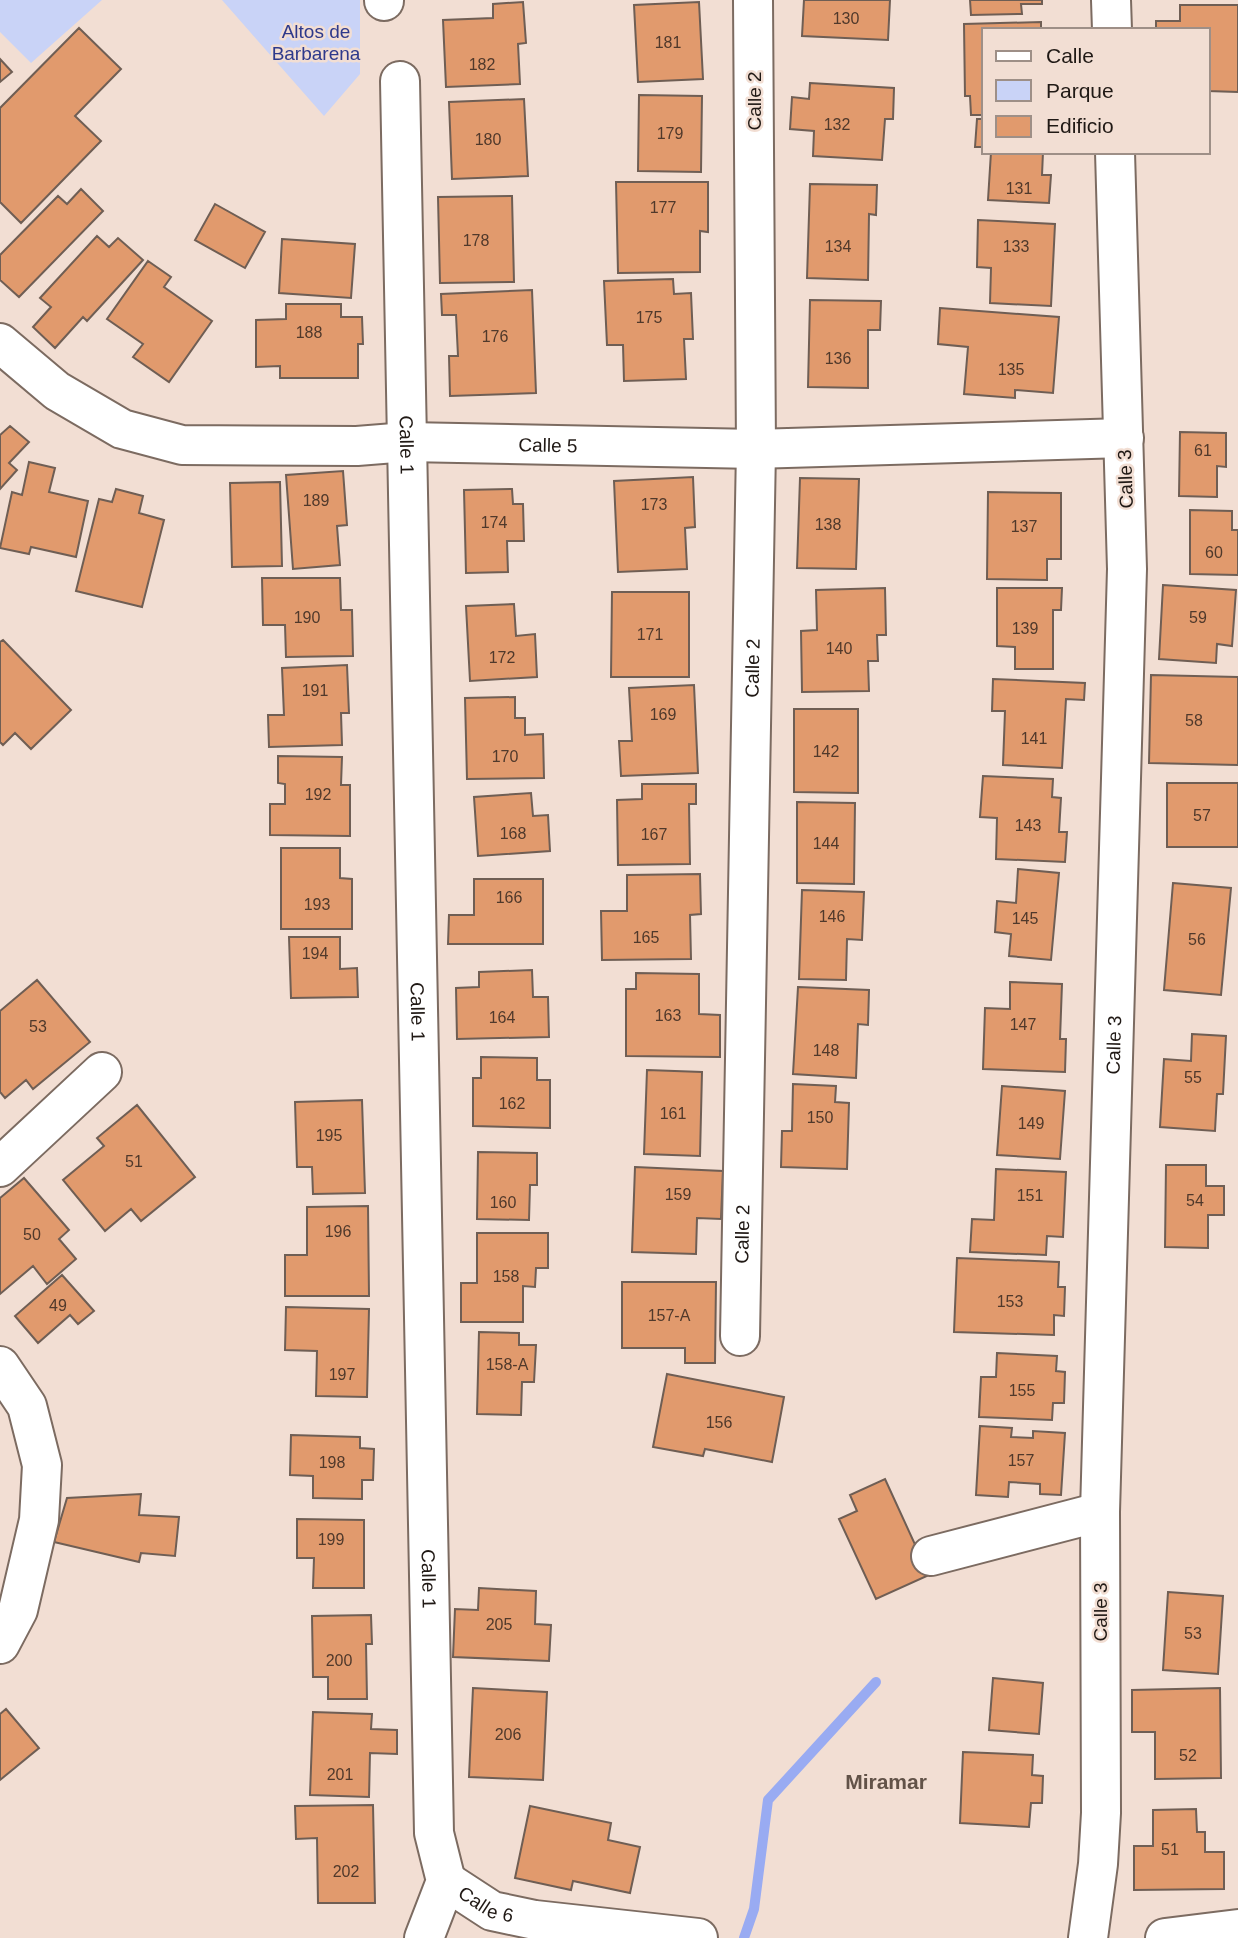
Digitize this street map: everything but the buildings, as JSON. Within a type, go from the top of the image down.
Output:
[{"type":"street","name":"Calle 2","points":[[740,1336],[756,449],[753,0]]},
{"type":"street","points":[[1111,0],[1112,28]]},
{"type":"street","name":"Calle 1","points":[[400,81],[434,1833],[446,1881]]},
{"type":"street","name":"Calle 3","points":[[1088,1938],[1098,1864],[1101,1813],[1100,1512],[1128,569],[1115,154]]},
{"type":"street","name":"Calle 5","points":[[0,343],[57,391],[122,429],[182,445],[357,446],[407,442],[756,449],[1124,438]]},
{"type":"street","points":[[0,1167],[102,1072]]},
{"type":"street","points":[[0,1366],[27,1406],[42,1465],[39,1520],[18,1610],[0,1644]]},
{"type":"street","points":[[931,1556],[1100,1512]]},
{"type":"street","points":[[424,1938],[446,1881]]},
{"type":"street","name":"Calle 6","points":[[446,1881],[492,1911],[535,1920],[698,1938]]},
{"type":"street","points":[[1165,1938],[1238,1929]]},
{"type":"green space","points":[[0,0],[102,0],[31,63],[0,32]]},
{"type":"green space","name":"Altos de Barbarena","points":[[222,0],[360,0],[360,74],[324,116]]},
{"type":"waterway","points":[[744,1938],[754,1909],[768,1800],[876,1682]]},
{"type":"district","name":"Miramar","points":[[886,1782]]}]
